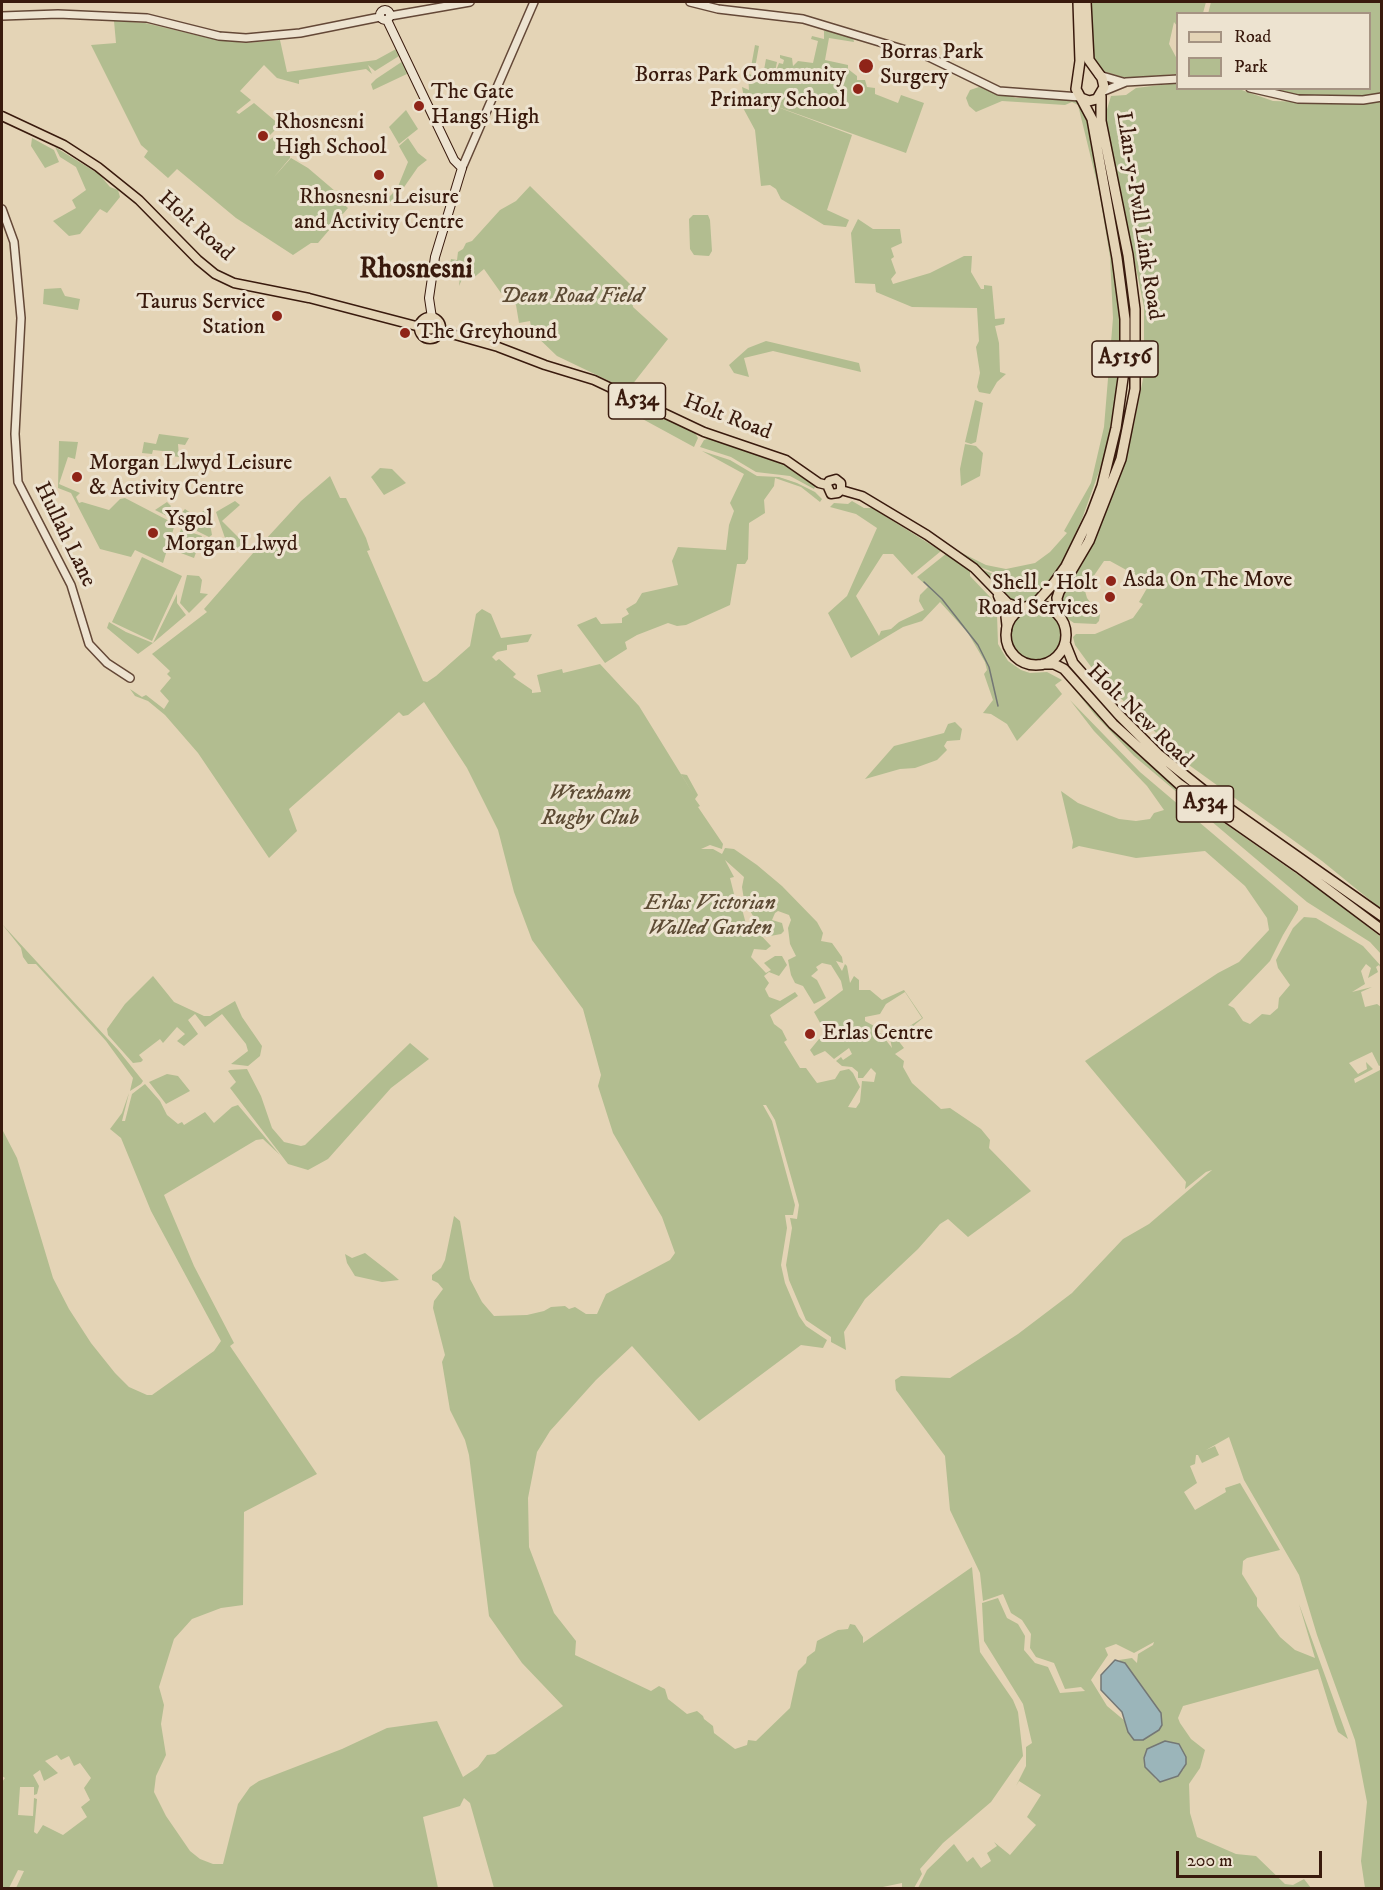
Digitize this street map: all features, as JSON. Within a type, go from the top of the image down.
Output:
[{"type":"highway","points":[[1078,2],[1080,61],[1076,89],[1081,97],[1094,100],[1102,94],[1104,82],[1089,57],[1086,2]]},
{"type":"highway","points":[[1077,80],[1088,72],[1098,74]]},
{"type":"highway","name":"Llan-y-Pwll Link Road","points":[[1059,614],[1059,592],[1089,541],[1121,459],[1136,389],[1137,340],[1134,300],[1101,121],[1102,94]]},
{"type":"highway","name":"Llan-y-Pwll Link Road","points":[[1035,604],[1066,566],[1095,505],[1116,428],[1125,364],[1125,319],[1117,258],[1092,119],[1081,97]]},
{"type":"highway","points":[[1035,604],[1048,607],[1059,614],[1066,629],[1065,643],[1057,657],[1043,664],[1027,663],[1013,654],[1009,646],[1007,630],[1012,617],[1022,608],[1035,604]]},
{"type":"highway","name":"Holt New Road","points":[[1065,643],[1068,655],[1085,677],[1158,754],[1207,793],[1382,916]]},
{"type":"highway","name":"Holt New Road","points":[[1043,664],[1054,664],[1064,669],[1113,724],[1179,784],[1298,867],[1382,930]]},
{"type":"main road","points":[[380,2],[454,160],[462,168],[435,257],[429,298],[432,318]]},
{"type":"main road","name":"Holt Road","points":[[2,116],[64,145],[98,167],[138,200],[215,274],[234,283],[309,298],[420,327]]},
{"type":"main road","points":[[432,318],[438,321],[441,331],[437,337],[427,339],[422,335],[420,327],[425,319],[432,318]]},
{"type":"main road","name":"Holt Road","points":[[441,331],[498,346],[545,365],[594,380],[704,432],[786,460],[819,483],[827,485],[831,480],[836,479],[841,483],[841,490],[862,496],[927,535],[965,561],[994,588]]},
{"type":"main road","points":[[994,588],[1008,603],[1022,608]]},
{"type":"main road","points":[[994,588],[1005,612],[1007,630]]},
{"type":"street","points":[[2,16],[58,14],[147,18],[219,36],[246,38],[300,33],[470,2]]},
{"type":"street","points":[[462,168],[534,2]]},
{"type":"street","points":[[690,2],[718,9],[803,19],[929,57],[999,91],[1030,96],[1059,94],[1081,97]]},
{"type":"street","points":[[1098,74],[1126,82],[1176,79]]},
{"type":"street","points":[[1059,94],[1077,80]]},
{"type":"street","points":[[1102,94],[1126,82]]},
{"type":"street","points":[[1259,90],[1298,99],[1363,100],[1382,97]]},
{"type":"street","name":"Hullah Lane","points":[[2,209],[14,242],[21,318],[15,434],[18,482],[71,585],[89,644],[107,663],[130,678]]},
{"type":"green space","points":[[1090,2],[1206,2],[1203,12],[1176,12],[1176,25],[1174,22],[1169,44],[1176,57],[1176,74],[1126,78],[1103,71],[1093,58]]},
{"type":"green space","points":[[1211,2],[1381,2],[1381,95],[1363,98],[1297,96],[1273,90],[1371,90],[1371,12],[1208,12]]},
{"type":"green space","name":"Rhosnesni High School","points":[[114,21],[145,23],[217,40],[246,43],[280,40],[287,72],[376,60],[396,49],[399,56],[375,71],[368,65],[372,74],[366,69],[299,80],[299,84],[277,78],[264,65],[240,91],[251,100],[236,112],[239,114],[254,103],[280,125],[267,138],[269,140],[275,136],[290,149],[290,158],[274,177],[291,158],[308,168],[335,191],[333,195],[348,208],[318,243],[311,243],[293,255],[236,218],[177,169],[168,178],[144,157],[148,151],[141,145],[91,45],[116,43]]},
{"type":"green space","points":[[828,30],[853,38],[854,42],[829,38],[825,60],[848,65],[848,69],[857,76],[857,80],[865,80],[867,87],[875,88],[875,94],[898,103],[901,95],[924,103],[906,153],[764,102],[852,135],[827,210],[849,220],[846,227],[824,225],[781,199],[776,189],[770,185],[761,186],[755,130],[742,106],[744,98],[742,87],[749,90],[748,74],[753,75],[751,67],[755,45],[759,46],[755,68],[764,70],[766,59],[777,62],[775,72],[769,71],[775,73],[779,63],[783,64],[784,60],[780,58],[780,55],[792,58],[793,66],[798,61],[813,63],[818,41],[811,39],[812,36],[824,39],[824,31]]},
{"type":"green space","points":[[403,61],[409,73],[373,90],[371,84],[376,79]]},
{"type":"green space","points":[[1176,83],[1176,90],[1242,90],[1273,101],[1345,103],[1381,100],[1381,909],[1322,861],[1189,765],[1097,675],[1075,645],[1073,637],[1076,634],[1095,634],[1133,618],[1143,604],[1139,602],[1150,583],[1110,561],[1104,561],[1093,577],[1091,576],[1085,591],[1087,598],[1100,615],[1099,621],[1096,624],[1074,623],[1065,617],[1061,607],[1062,595],[1088,549],[1119,479],[1134,424],[1144,374],[1144,307],[1105,116],[1111,96],[1126,95],[1136,88]]},
{"type":"green space","points":[[979,87],[1016,98],[1054,96],[1077,100],[1088,117],[1114,262],[1120,322],[1120,368],[1110,441],[1082,519],[1062,563],[1042,591],[975,565],[960,552],[986,565],[1006,569],[1035,563],[1050,552],[1067,533],[1064,531],[1091,483],[1104,427],[1113,318],[1110,257],[1099,191],[1078,105],[1072,102],[1065,105],[1002,101],[976,112],[969,106],[966,98],[970,90]]},
{"type":"green space","points":[[406,110],[418,129],[399,144],[389,127]]},
{"type":"green space","points":[[32,138],[54,150],[59,162],[45,168],[31,146]]},
{"type":"green space","points":[[408,138],[418,153],[427,160],[418,167],[393,203],[386,200],[397,189],[408,162],[399,146]]},
{"type":"green space","points":[[55,147],[99,174],[110,187],[118,190],[120,197],[107,213],[100,209],[80,234],[69,236],[53,221],[76,208],[72,200],[86,190],[76,167],[60,157]]},
{"type":"green space","name":"Dean Road Field","points":[[530,186],[630,284],[633,307],[668,339],[628,390],[557,356],[532,332],[530,321],[519,323],[516,305],[505,293],[501,293],[484,269],[471,280],[463,277],[459,286],[460,276],[450,264],[451,259],[457,260],[458,252],[466,243],[472,241],[500,210],[516,201]]},
{"type":"green space","points":[[693,215],[708,215],[710,220],[712,251],[709,256],[694,255],[690,249],[689,219]]},
{"type":"green space","points":[[858,219],[873,229],[900,229],[902,243],[891,248],[894,257],[891,259],[896,273],[891,279],[893,284],[930,273],[964,256],[972,256],[971,272],[981,289],[984,289],[984,285],[992,286],[995,319],[1005,318],[1004,324],[995,326],[999,343],[1000,372],[1006,374],[997,382],[990,394],[979,392],[977,387],[980,373],[976,347],[979,341],[977,308],[912,307],[876,292],[875,284],[855,283],[851,233]]},
{"type":"green space","points":[[61,288],[65,296],[80,299],[78,310],[43,304],[44,289]]},
{"type":"green space","points":[[766,341],[859,363],[861,372],[773,351],[744,358],[749,377],[734,373],[729,365],[748,348]]},
{"type":"green space","points":[[609,391],[695,433],[698,438],[694,447],[637,416],[626,403],[607,393]]},
{"type":"green space","points":[[975,400],[983,403],[976,442],[971,444],[965,442]]},
{"type":"green space","points":[[159,434],[189,438],[185,445],[178,444],[179,457],[172,456],[172,452],[153,450],[152,454],[142,453],[144,442],[156,444]]},
{"type":"green space","points":[[710,438],[781,460],[816,485],[814,489],[790,476],[756,472],[731,457],[700,447],[704,440]]},
{"type":"green space","points":[[59,441],[78,442],[75,459],[68,457],[59,484],[80,493],[76,497],[79,503],[109,510],[120,499],[125,498],[175,524],[163,563],[135,550],[131,557],[100,549],[71,493],[58,488]]},
{"type":"green space","points":[[965,444],[976,446],[983,453],[980,476],[961,486],[960,469]]},
{"type":"green space","points":[[702,451],[730,460],[757,476],[779,477],[797,483],[815,492],[822,499],[820,502],[801,487],[775,478],[774,486],[764,500],[765,513],[749,523],[748,559],[745,564],[737,564],[730,605],[686,625],[677,626],[668,623],[637,635],[625,642],[627,649],[605,663],[577,625],[596,617],[601,624],[622,623],[622,618],[629,614],[626,609],[636,603],[642,593],[678,585],[672,561],[678,547],[726,550],[729,525],[734,511],[730,503],[744,474]]},
{"type":"green space","points":[[380,468],[392,469],[406,483],[384,495],[371,477]]},
{"type":"green space","points":[[330,476],[340,498],[346,498],[366,538],[370,550],[367,551],[423,681],[427,682],[436,676],[470,646],[476,614],[482,609],[491,614],[501,638],[532,634],[528,642],[507,645],[507,650],[497,652],[492,657],[496,661],[499,659],[516,674],[513,677],[532,690],[532,693],[541,692],[537,675],[562,669],[563,673],[600,664],[639,706],[695,797],[681,774],[687,775],[698,795],[695,799],[700,806],[698,807],[723,844],[722,849],[710,845],[701,849],[713,849],[722,854],[725,848],[734,849],[782,886],[817,922],[823,933],[821,941],[832,943],[842,957],[843,963],[836,961],[842,971],[845,964],[847,966],[850,983],[854,976],[859,980],[859,990],[870,990],[882,1000],[904,990],[923,1018],[897,1039],[904,1048],[895,1054],[904,1061],[903,1067],[912,1083],[941,1109],[950,1108],[981,1129],[990,1140],[989,1148],[1031,1191],[968,1237],[948,1219],[940,1224],[918,1249],[865,1299],[844,1332],[846,1350],[831,1342],[831,1337],[806,1320],[789,1280],[786,1265],[792,1228],[790,1218],[797,1219],[799,1205],[775,1120],[766,1105],[763,1105],[772,1121],[795,1205],[793,1215],[785,1215],[787,1228],[781,1265],[785,1283],[799,1316],[806,1326],[827,1340],[823,1348],[801,1345],[699,1421],[632,1346],[596,1380],[550,1431],[537,1452],[528,1498],[529,1547],[554,1613],[576,1641],[575,1655],[651,1691],[659,1686],[665,1689],[668,1699],[687,1714],[697,1711],[713,1726],[714,1733],[735,1749],[747,1745],[748,1740],[756,1741],[790,1708],[798,1671],[806,1663],[807,1657],[815,1651],[817,1641],[838,1630],[848,1629],[850,1624],[855,1625],[863,1637],[863,1643],[972,1567],[980,1652],[1013,1700],[1018,1712],[1023,1756],[991,1802],[943,1843],[920,1869],[922,1874],[914,1888],[902,1888],[902,1883],[878,1888],[494,1888],[470,1803],[464,1798],[460,1806],[423,1817],[438,1888],[16,1888],[24,1871],[18,1870],[9,1888],[2,1888],[2,1782],[5,1778],[2,1776],[2,1129],[17,1158],[53,1278],[69,1309],[91,1343],[115,1373],[129,1387],[147,1395],[152,1395],[214,1351],[221,1341],[151,1211],[121,1138],[110,1129],[122,1113],[129,1093],[122,1121],[125,1121],[132,1094],[145,1084],[160,1101],[167,1115],[178,1124],[182,1122],[184,1125],[205,1112],[214,1123],[232,1107],[238,1105],[280,1155],[263,1139],[256,1140],[164,1195],[194,1266],[234,1343],[230,1346],[317,1474],[244,1512],[243,1605],[221,1608],[192,1619],[174,1639],[159,1687],[164,1705],[161,1724],[166,1755],[156,1776],[154,1792],[166,1816],[190,1851],[200,1859],[213,1864],[223,1864],[238,1804],[250,1787],[259,1781],[342,1749],[387,1728],[437,1721],[463,1777],[478,1767],[487,1755],[495,1754],[563,1706],[522,1663],[489,1616],[469,1455],[465,1440],[450,1410],[442,1362],[445,1355],[433,1308],[434,1301],[443,1289],[432,1280],[432,1275],[441,1268],[445,1260],[454,1216],[460,1221],[470,1279],[482,1302],[494,1316],[527,1315],[551,1307],[565,1306],[569,1309],[575,1307],[586,1314],[597,1314],[606,1294],[670,1260],[675,1253],[662,1217],[613,1133],[598,1086],[601,1075],[583,1009],[532,940],[514,892],[498,830],[467,768],[424,702],[408,715],[403,716],[399,712],[289,809],[297,831],[269,858],[198,753],[165,715],[148,701],[135,696],[130,689],[142,697],[146,695],[164,709],[169,701],[160,691],[171,678],[167,674],[170,671],[152,654],[207,612],[204,609],[301,501]],"holes":[[[725,860],[744,877],[742,887],[744,900],[765,937],[781,934],[784,931],[782,923],[772,920],[775,913],[778,911],[789,915],[791,920],[788,928],[790,944],[796,956],[788,960],[791,975],[795,983],[803,986],[814,1004],[826,998],[817,980],[811,976],[818,970],[816,967],[822,963],[831,965],[841,981],[843,990],[814,1012],[824,1030],[831,1032],[826,1035],[826,1038],[819,1039],[810,1050],[814,1056],[825,1051],[834,1059],[849,1048],[852,1054],[843,1060],[841,1057],[836,1061],[842,1066],[852,1067],[858,1072],[858,1078],[863,1078],[871,1068],[876,1073],[874,1082],[862,1081],[860,1102],[856,1108],[848,1107],[860,1087],[853,1073],[849,1069],[840,1071],[835,1079],[817,1083],[806,1068],[800,1068],[784,1042],[787,1040],[782,1030],[774,1024],[770,1015],[798,996],[795,992],[780,1001],[769,997],[765,989],[769,983],[764,976],[769,972],[779,976],[787,965],[782,956],[775,956],[764,963],[771,970],[766,973],[751,957],[754,949],[766,950],[771,946],[755,929],[752,930],[749,923],[746,924],[742,909],[738,910],[730,878],[734,877]],[[905,992],[922,1018],[890,1039],[892,1048],[876,1027],[865,1021],[865,1017],[880,1014],[886,1004]],[[57,1755],[61,1760],[69,1756],[74,1766],[80,1763],[91,1778],[84,1788],[90,1800],[81,1807],[87,1817],[63,1835],[43,1825],[37,1834],[34,1832],[37,1799],[34,1798],[33,1816],[18,1815],[20,1787],[34,1787],[34,1795],[37,1794],[39,1786],[33,1775],[40,1770],[44,1781],[58,1773],[45,1761]]]},
{"type":"green space","points":[[235,501],[240,505],[222,521],[248,547],[240,552],[225,538],[216,512]]},
{"type":"green space","points":[[852,501],[864,508],[872,508],[941,551],[912,575],[893,554],[883,554],[856,596],[879,636],[881,631],[891,629],[899,622],[924,610],[919,601],[920,595],[928,587],[917,577],[947,553],[970,571],[970,576],[991,598],[997,614],[998,644],[1008,661],[1021,670],[1030,673],[1047,672],[1062,680],[1055,685],[1062,694],[1017,741],[1007,724],[991,714],[983,713],[993,700],[984,674],[987,670],[985,662],[968,633],[940,602],[922,621],[903,627],[851,658],[828,613],[847,596],[877,528],[856,514],[830,507],[834,503],[848,504]]},
{"type":"green space","points":[[167,502],[171,506],[169,509],[179,516],[185,509],[198,518],[203,511],[208,512],[212,535],[209,537],[155,510]]},
{"type":"green space","points":[[181,529],[202,536],[194,558],[173,550]]},
{"type":"green space","points":[[142,557],[182,576],[152,641],[112,622]]},
{"type":"green space","points":[[976,567],[1040,593],[1023,604],[1011,602]]},
{"type":"green space","points":[[187,575],[199,576],[202,580],[200,593],[208,594],[189,613],[180,603]]},
{"type":"green space","points":[[177,594],[177,603],[186,615],[153,643]]},
{"type":"green space","points":[[1036,609],[1046,611],[1054,617],[1060,625],[1062,635],[1060,645],[1054,653],[1046,659],[1036,661],[1026,659],[1018,653],[1012,645],[1010,635],[1012,625],[1018,617],[1026,611]]},
{"type":"green space","points":[[109,622],[153,643],[138,654],[107,628]]},
{"type":"green space","points":[[1062,674],[1139,756],[1197,804],[1327,895],[1381,937],[1381,954],[1370,942],[1307,902],[1134,756],[1095,715]]},
{"type":"green space","points":[[1070,700],[1140,772],[1298,906],[1298,910],[1270,961],[1228,1005],[1234,1008],[1243,1021],[1250,1024],[1262,1014],[1270,1015],[1278,1008],[1279,998],[1290,985],[1278,968],[1276,960],[1293,928],[1304,917],[1316,918],[1363,946],[1381,966],[1381,969],[1379,965],[1376,967],[1378,972],[1368,978],[1371,968],[1366,964],[1361,971],[1365,984],[1352,992],[1372,987],[1361,992],[1365,1007],[1377,1004],[1381,1007],[1381,1065],[1379,1066],[1372,1052],[1349,1063],[1358,1074],[1367,1069],[1366,1062],[1373,1069],[1354,1079],[1355,1083],[1382,1069],[1381,1888],[1365,1888],[1361,1861],[1367,1802],[1355,1740],[1317,1635],[1299,1575],[1244,1480],[1229,1437],[1206,1450],[1215,1446],[1219,1455],[1202,1463],[1196,1455],[1195,1464],[1190,1466],[1197,1483],[1184,1492],[1195,1510],[1226,1492],[1225,1488],[1240,1483],[1280,1550],[1247,1558],[1243,1561],[1242,1574],[1257,1598],[1257,1606],[1280,1637],[1295,1650],[1315,1658],[1299,1604],[1348,1739],[1338,1732],[1318,1669],[1183,1706],[1178,1718],[1180,1723],[1191,1739],[1205,1750],[1200,1768],[1189,1784],[1190,1813],[1197,1837],[1236,1854],[1256,1856],[1285,1884],[1293,1885],[1304,1879],[1311,1888],[918,1888],[927,1870],[954,1844],[967,1862],[973,1857],[981,1868],[991,1861],[987,1853],[997,1846],[994,1842],[1010,1855],[1036,1825],[1027,1817],[1041,1795],[1019,1781],[1016,1786],[1026,1766],[1026,1747],[1032,1743],[1023,1704],[984,1641],[982,1603],[998,1598],[1007,1618],[1018,1624],[1025,1636],[1024,1650],[1035,1663],[1048,1667],[1060,1693],[1085,1691],[1081,1687],[1065,1689],[1054,1663],[1036,1657],[1030,1648],[1031,1634],[1022,1620],[1011,1613],[1003,1594],[983,1601],[980,1573],[950,1510],[945,1456],[896,1390],[895,1380],[901,1376],[950,1378],[1018,1334],[1072,1293],[1123,1239],[1149,1224],[1212,1170],[1206,1172],[1185,1189],[1186,1182],[1085,1061],[1218,973],[1239,962],[1269,930],[1267,918],[1245,886],[1205,851],[1136,858],[1079,846],[1072,849],[1073,842],[1061,791],[1078,803],[1119,819],[1136,821],[1150,819],[1154,813],[1164,810],[1147,786],[1094,731]],"holes":[[[1154,1642],[1138,1654],[1137,1663],[1132,1658],[1119,1660],[1128,1667],[1162,1718],[1162,1725],[1143,1740],[1134,1739],[1125,1721],[1107,1706],[1091,1680],[1108,1655],[1105,1648],[1116,1644],[1134,1653]],[[1165,1741],[1186,1757],[1186,1764],[1183,1770],[1156,1780],[1151,1771]]]},
{"type":"green space","points":[[955,722],[962,729],[960,740],[947,741],[944,746],[947,750],[937,760],[915,768],[900,769],[865,779],[894,746],[944,733],[948,724]]},
{"type":"green space","points":[[2,924],[118,1050],[143,1081],[141,1084],[130,1091],[133,1078],[106,1041],[36,964],[28,964],[21,948]]},
{"type":"green space","points":[[153,976],[174,1002],[204,1016],[210,1016],[235,1001],[242,1017],[262,1046],[260,1056],[248,1066],[231,1064],[248,1051],[246,1044],[222,1014],[205,1027],[195,1014],[188,1020],[198,1034],[184,1046],[177,1041],[185,1034],[177,1027],[163,1043],[160,1039],[139,1055],[143,1060],[141,1062],[133,1063],[108,1035],[107,1029],[125,1004]]},
{"type":"green space","points":[[410,1043],[429,1059],[391,1088],[328,1159],[308,1170],[288,1164],[230,1088],[236,1082],[228,1071],[247,1069],[261,1096],[272,1128],[284,1142],[305,1145]]},
{"type":"green space","points":[[167,1074],[178,1076],[190,1091],[166,1104],[149,1082]]},
{"type":"green space","points":[[365,1253],[399,1280],[382,1282],[355,1276],[347,1263],[345,1254],[352,1258]]},
{"type":"water","points":[[1115,1660],[1125,1663],[1161,1713],[1162,1725],[1159,1730],[1143,1740],[1134,1740],[1128,1732],[1122,1712],[1101,1690],[1101,1675]]},
{"type":"water","points":[[1165,1741],[1179,1744],[1186,1757],[1186,1764],[1178,1776],[1160,1782],[1145,1767],[1144,1758],[1147,1749]]},
{"type":"waterway","points":[[924,582],[942,599],[978,645],[989,667],[998,706]]},
{"type":"place","name":"Borras Park Surgery","points":[[866,66]]},
{"type":"place","name":"Borras Park Community Primary School","points":[[858,89]]},
{"type":"place","name":"The Gate Hangs High","points":[[419,106]]},
{"type":"place","name":"Rhosnesni High School","points":[[263,136]]},
{"type":"place","name":"Rhosnesni Leisure and Activity Centre","points":[[379,175]]},
{"type":"place","name":"Taurus Service Station","points":[[277,316]]},
{"type":"place","name":"The Greyhound","points":[[405,333]]},
{"type":"place","name":"Morgan Llwyd Leisure & Activity Centre","points":[[77,477]]},
{"type":"place","name":"Ysgol Morgan Llwyd","points":[[153,533]]},
{"type":"place","name":"Asda On The Move","points":[[1111,581]]},
{"type":"place","name":"Shell - Holt Road Services","points":[[1110,597]]},
{"type":"place","name":"Erlas Centre","points":[[810,1034]]},
{"type":"district","name":"Rhosnesni","points":[[416,271]]},
{"type":"park label","name":"Wrexham Rugby Club","points":[[590,806]]},
{"type":"park label","name":"Erlas Victorian Walled Garden","points":[[710,916]]}]
